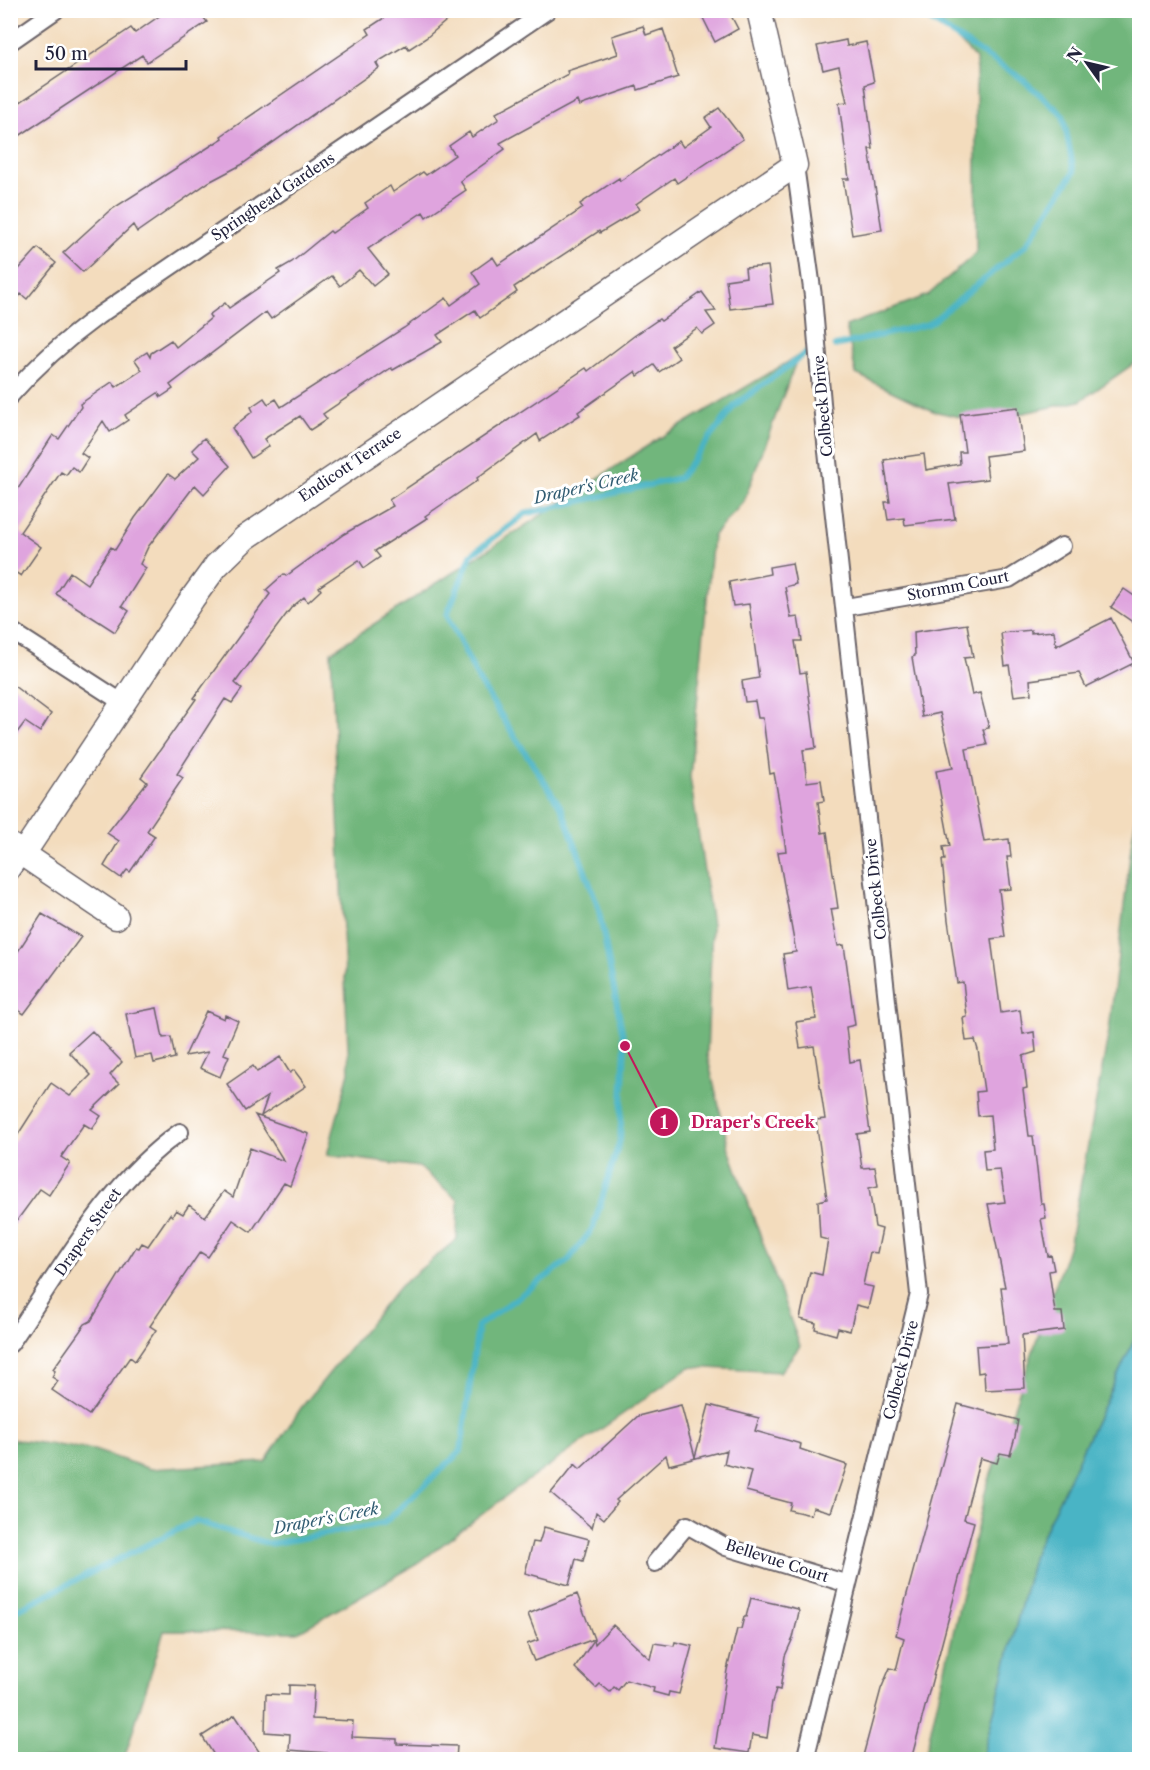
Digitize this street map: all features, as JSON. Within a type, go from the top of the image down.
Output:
[{"type":"street","points":[[10,42],[56,10]]},
{"type":"street","name":"Springhead Gardens","points":[[10,396],[63,341],[548,10]]},
{"type":"street","name":"Colbeck Drive","points":[[759,10],[795,165],[813,296],[823,415],[846,607],[919,1294],[805,1760]]},
{"type":"street","name":"Endicott Terrace","points":[[15,857],[123,703],[192,599],[216,566],[245,538],[795,165]]},
{"type":"street","name":"Stormm Court","points":[[846,607],[1009,579],[1062,546]]},
{"type":"street","points":[[10,630],[123,703]]},
{"type":"street","points":[[15,857],[116,917]]},
{"type":"street","name":"Drapers Street","points":[[10,1344],[109,1200],[135,1169],[180,1132]]},
{"type":"street","name":"Bellevue Court","points":[[655,1563],[687,1525],[726,1547],[848,1584]]},
{"type":"green space","points":[[930,11],[1139,11],[1139,360],[1080,401],[982,422],[933,411],[856,374],[846,326],[928,295],[976,253],[976,59]]},
{"type":"green space","points":[[798,356],[744,501],[713,536],[690,777],[712,925],[707,1055],[729,1149],[800,1346],[780,1372],[690,1367],[510,1493],[417,1564],[298,1632],[164,1631],[124,1759],[11,1759],[11,1439],[94,1450],[150,1469],[265,1462],[301,1408],[400,1286],[457,1239],[458,1200],[419,1167],[327,1155],[349,1072],[331,652],[655,441]]},
{"type":"green space","points":[[1139,804],[1139,1330],[1035,1551],[982,1759],[924,1760],[986,1489],[1070,1242],[1109,1031],[1132,839]]},
{"type":"water","points":[[1139,1330],[1139,1759],[982,1759],[1035,1551]]},
{"type":"building","points":[[168,10],[198,10],[207,22],[147,62],[142,55],[10,142],[10,109],[131,28],[135,33]]},
{"type":"building","points":[[396,10],[459,10],[409,49],[406,45],[376,63],[379,68],[241,165],[209,182],[137,232],[133,225],[83,272],[63,253],[109,211],[223,138],[221,136],[370,34],[367,29]]},
{"type":"building","points":[[699,10],[728,10],[738,29],[715,42]]},
{"type":"building","points":[[643,26],[646,35],[663,29],[678,77],[638,90],[637,86],[579,106],[577,101],[500,143],[505,149],[460,181],[466,190],[426,217],[423,212],[368,249],[388,274],[373,286],[359,270],[340,286],[332,276],[271,319],[266,312],[170,385],[173,389],[161,397],[158,393],[125,415],[128,420],[110,432],[103,421],[81,453],[88,458],[79,472],[72,467],[66,475],[61,472],[20,532],[41,547],[21,576],[10,569],[10,501],[53,435],[59,439],[81,407],[80,404],[112,382],[116,387],[142,370],[135,360],[147,352],[150,357],[151,353],[171,340],[176,347],[211,318],[209,315],[225,303],[229,308],[280,273],[278,270],[292,262],[330,231],[332,233],[368,208],[365,203],[390,186],[393,192],[423,172],[426,175],[455,155],[449,146],[469,132],[472,137],[499,119],[496,113],[568,74],[567,71],[618,54],[612,36]]},
{"type":"building","points":[[846,40],[847,46],[866,42],[874,82],[865,85],[873,149],[869,149],[882,230],[852,235],[843,179],[849,179],[839,103],[847,102],[839,66],[823,70],[817,46]]},
{"type":"building","points":[[719,108],[743,139],[677,183],[674,178],[636,204],[640,209],[600,233],[599,231],[514,287],[517,292],[480,318],[475,310],[437,335],[442,342],[393,370],[391,368],[323,414],[327,419],[310,430],[300,416],[264,439],[269,446],[251,458],[232,428],[253,411],[251,407],[264,398],[268,404],[276,399],[281,407],[404,328],[446,298],[451,305],[480,284],[472,272],[493,257],[498,265],[583,208],[580,204],[619,178],[620,181],[679,141],[683,147],[711,127],[705,118]]},
{"type":"building","points":[[38,248],[56,263],[27,299],[21,294],[10,307],[10,279]]},
{"type":"building","points":[[768,266],[773,304],[730,309],[726,280],[746,277],[745,268]]},
{"type":"building","points":[[702,292],[716,311],[706,312],[715,325],[702,334],[697,328],[671,346],[679,358],[659,372],[654,365],[638,376],[635,372],[578,412],[580,415],[540,441],[537,434],[477,478],[478,480],[425,516],[427,518],[375,551],[380,557],[364,568],[359,560],[319,587],[321,590],[308,602],[304,597],[291,608],[235,683],[242,689],[232,703],[225,699],[177,774],[183,778],[147,831],[155,836],[130,872],[127,870],[121,878],[104,866],[119,841],[107,833],[147,782],[141,777],[196,699],[194,698],[270,594],[266,590],[284,574],[286,576],[344,534],[393,506],[389,500],[586,368],[588,371],[634,336],[659,319],[661,321]]},
{"type":"building","points":[[1018,407],[1024,451],[985,456],[988,479],[949,484],[955,519],[905,525],[904,518],[888,520],[885,502],[890,502],[884,460],[924,454],[926,470],[960,464],[959,452],[965,452],[960,414]]},
{"type":"building","points":[[204,438],[230,466],[204,494],[195,485],[148,547],[140,564],[146,568],[122,606],[129,611],[115,632],[56,594],[70,572],[87,584],[111,547],[115,550],[135,518],[168,474],[175,479],[199,457],[192,450]]},
{"type":"building","points":[[792,563],[796,584],[785,587],[791,618],[798,617],[802,641],[795,641],[800,673],[806,672],[816,748],[803,750],[807,782],[821,780],[824,801],[818,802],[822,833],[827,832],[838,908],[831,909],[838,946],[844,945],[855,1025],[846,1027],[850,1062],[860,1060],[870,1132],[857,1134],[862,1168],[875,1167],[878,1186],[869,1188],[875,1227],[882,1229],[877,1253],[870,1252],[863,1285],[873,1287],[868,1308],[856,1305],[850,1331],[838,1328],[836,1335],[815,1329],[816,1323],[800,1319],[810,1272],[822,1275],[828,1240],[820,1238],[818,1201],[827,1199],[816,1120],[825,1119],[814,1046],[800,1048],[796,1022],[816,1019],[811,987],[788,991],[783,954],[796,952],[778,852],[786,851],[779,801],[774,773],[770,774],[763,718],[758,718],[755,701],[745,702],[742,681],[759,678],[749,604],[733,606],[729,582],[770,574],[769,567]]},
{"type":"building","points":[[1124,589],[1140,600],[1140,627],[1111,607]]},
{"type":"building","points":[[1111,618],[1134,663],[1086,687],[1079,673],[1030,680],[1031,694],[1014,696],[1009,665],[1005,666],[1001,633],[1031,630],[1031,633],[1054,631],[1056,646]]},
{"type":"building","points":[[967,624],[973,657],[964,658],[972,695],[980,693],[989,728],[983,729],[987,745],[966,749],[984,842],[1009,839],[1011,857],[1007,857],[1011,889],[999,890],[1005,937],[991,939],[1001,1013],[1020,1010],[1023,1034],[1034,1032],[1036,1052],[1023,1056],[1027,1088],[1023,1089],[1029,1136],[1033,1136],[1041,1204],[1044,1204],[1046,1218],[1041,1219],[1048,1256],[1051,1255],[1054,1270],[1049,1271],[1055,1312],[1062,1312],[1064,1330],[1022,1335],[1025,1388],[985,1390],[984,1372],[978,1373],[976,1346],[1008,1344],[1001,1287],[1005,1287],[988,1204],[1005,1202],[1000,1170],[985,1171],[983,1150],[993,1149],[990,1115],[978,1116],[976,1092],[984,1091],[978,1050],[975,1040],[966,1041],[963,1018],[967,1017],[963,982],[957,983],[948,920],[942,860],[945,860],[943,847],[950,846],[936,771],[953,768],[940,713],[922,717],[912,657],[915,656],[914,632]]},
{"type":"building","points":[[10,683],[51,714],[40,732],[25,722],[10,742]]},
{"type":"building","points":[[42,914],[81,937],[24,1014],[10,1005],[10,948],[17,953]]},
{"type":"building","points":[[157,1008],[163,1038],[171,1037],[175,1058],[154,1063],[152,1055],[135,1058],[126,1014]]},
{"type":"building","points":[[206,1011],[224,1019],[225,1015],[238,1021],[224,1054],[229,1056],[220,1077],[200,1068],[208,1052],[185,1056]]},
{"type":"building","points":[[92,1031],[122,1062],[110,1075],[119,1084],[92,1110],[101,1116],[92,1129],[84,1124],[61,1157],[70,1163],[49,1195],[40,1189],[10,1230],[10,1147],[51,1083],[70,1096],[91,1075],[69,1052]]},
{"type":"building","points":[[280,1057],[290,1073],[294,1070],[306,1086],[261,1116],[268,1096],[245,1111],[227,1084],[253,1066],[257,1072]]},
{"type":"building","points":[[255,1115],[309,1134],[290,1186],[284,1183],[251,1232],[233,1220],[208,1257],[200,1252],[150,1326],[156,1330],[135,1361],[130,1357],[89,1415],[52,1390],[58,1381],[52,1377],[55,1371],[53,1369],[85,1324],[91,1321],[136,1247],[139,1248],[142,1243],[148,1246],[170,1214],[172,1216],[176,1210],[183,1214],[189,1205],[205,1217],[224,1191],[233,1197],[250,1148],[284,1161]]},
{"type":"building","points":[[958,1404],[1018,1420],[1015,1437],[1010,1455],[1000,1453],[997,1463],[980,1458],[964,1519],[974,1522],[911,1760],[867,1760],[863,1756],[881,1689],[890,1668],[896,1670],[904,1638],[896,1635]]},
{"type":"building","points":[[681,1405],[695,1457],[709,1405],[759,1418],[755,1431],[801,1444],[800,1449],[847,1465],[831,1512],[813,1507],[811,1515],[789,1510],[791,1503],[746,1491],[751,1471],[724,1464],[727,1450],[669,1465],[666,1455],[616,1500],[618,1502],[604,1519],[596,1512],[592,1528],[551,1493],[575,1464],[580,1469],[638,1416]]},
{"type":"building","points":[[544,1527],[589,1539],[583,1561],[576,1559],[569,1585],[525,1573],[533,1542],[539,1543]]},
{"type":"building","points":[[577,1594],[594,1639],[534,1661],[527,1644],[538,1640],[528,1614]]},
{"type":"building","points":[[751,1598],[798,1609],[799,1612],[793,1638],[785,1656],[780,1690],[776,1689],[772,1702],[767,1738],[752,1735],[749,1753],[715,1748],[727,1670],[737,1629],[741,1629]]},
{"type":"building","points":[[613,1625],[650,1659],[654,1643],[674,1646],[675,1642],[692,1646],[679,1694],[669,1692],[668,1696],[653,1692],[654,1688],[626,1680],[618,1690],[614,1687],[610,1692],[600,1684],[596,1688],[575,1668],[594,1640],[595,1644]]},
{"type":"building","points":[[289,1685],[314,1686],[312,1719],[353,1721],[352,1737],[397,1739],[397,1744],[457,1746],[456,1760],[332,1760],[327,1757],[327,1753],[289,1750],[290,1734],[265,1732],[266,1694],[289,1695]]},
{"type":"building","points":[[235,1715],[260,1753],[250,1760],[217,1760],[202,1736]]},
{"type":"waterway","name":"Draper's Creek","points":[[835,346],[929,324],[1026,245],[1074,172],[1063,115],[1021,78],[922,15],[923,10]]},
{"type":"waterway","name":"Draper's Creek","points":[[10,1613],[195,1521],[270,1544],[384,1523],[461,1451],[478,1326],[568,1261],[593,1228],[620,1140],[625,1046],[598,906],[562,809],[480,683],[447,615],[471,555],[525,514],[679,478],[735,405],[806,353]]},
{"type":"place","name":"Draper's Creek","points":[[625,1046]]}]
